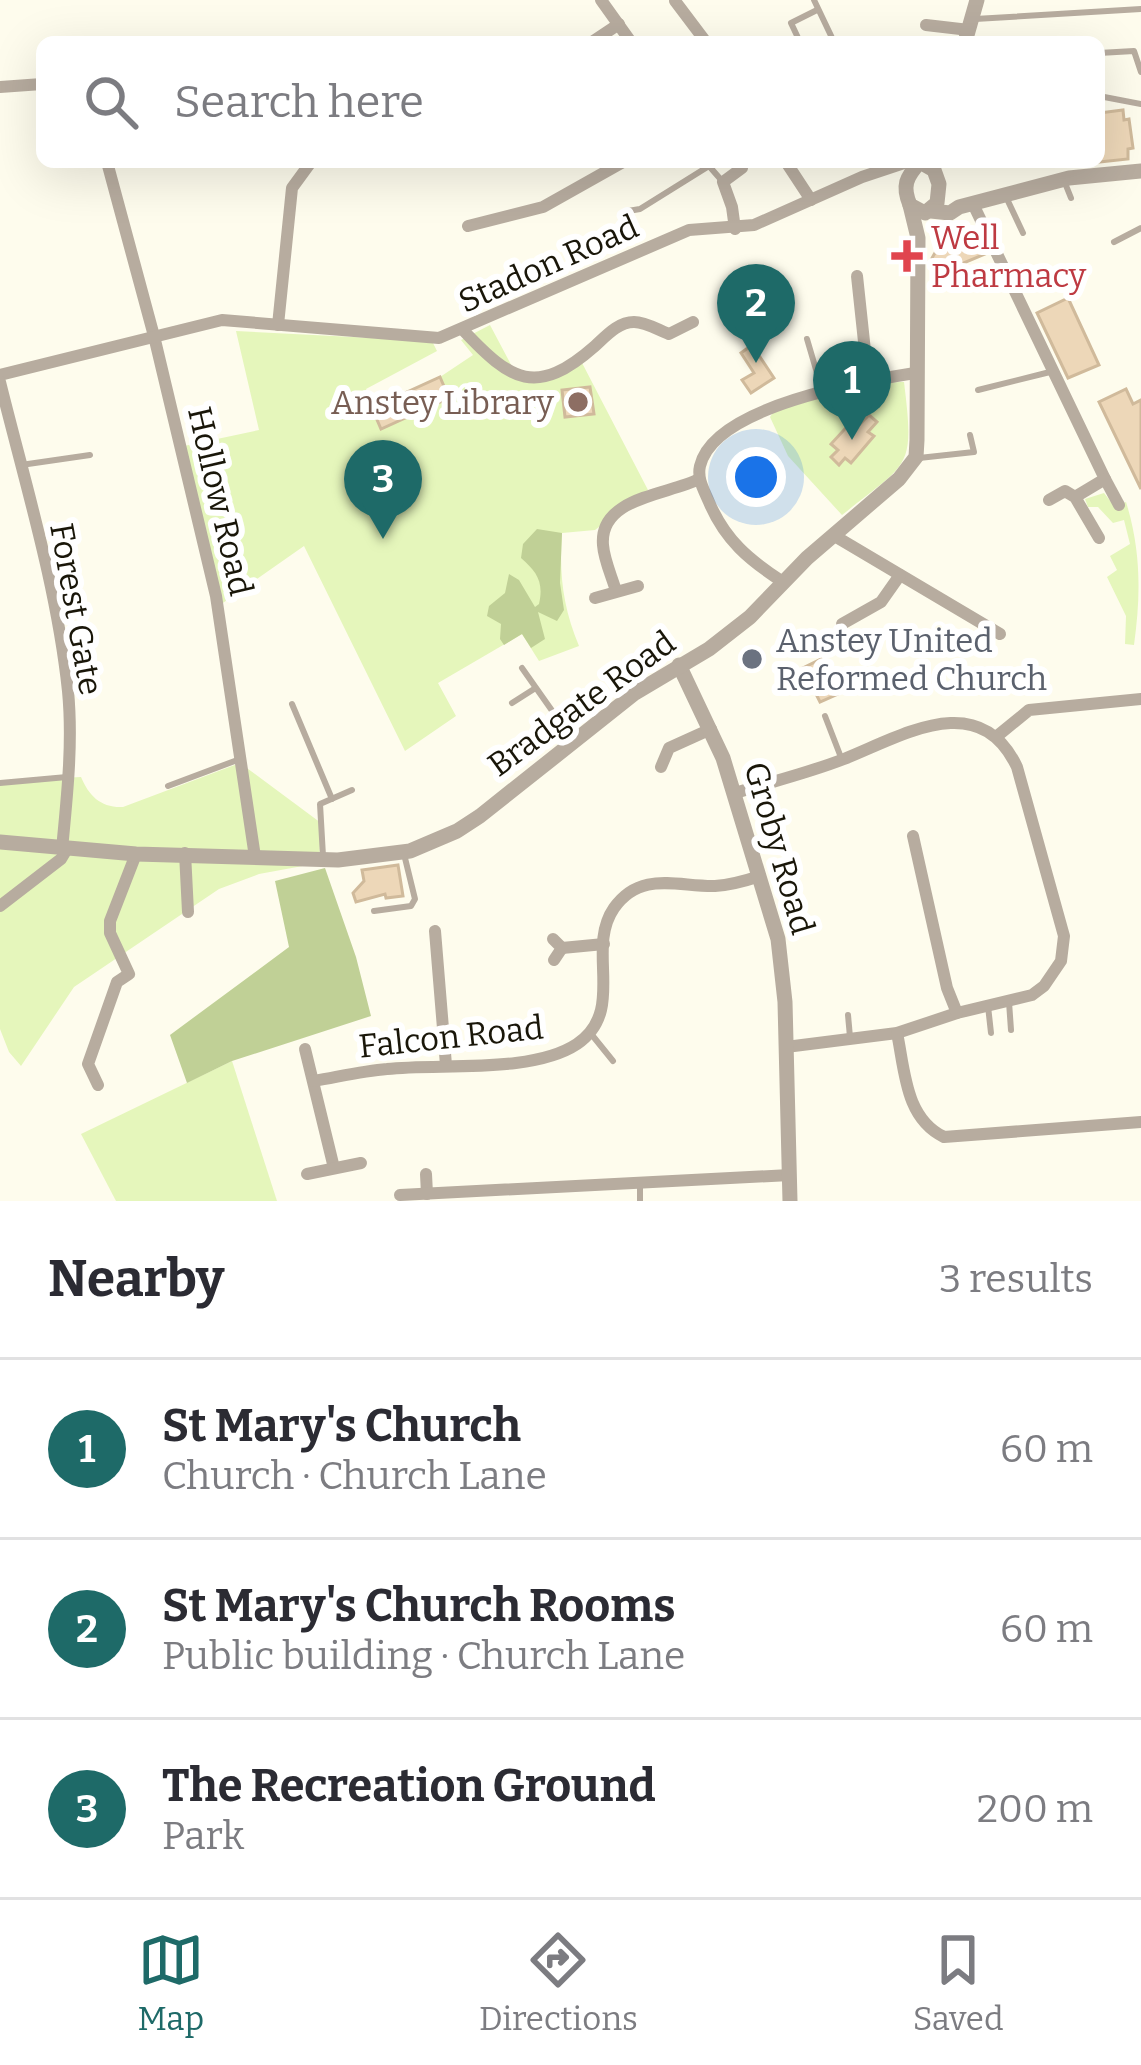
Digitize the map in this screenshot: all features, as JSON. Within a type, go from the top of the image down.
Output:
[{"type":"street","points":[[601,0],[627,36]]},
{"type":"street","points":[[926,25],[968,30],[977,0]]},
{"type":"street","points":[[675,1],[701,36]]},
{"type":"street","points":[[601,36],[619,24]]},
{"type":"street","points":[[0,87],[36,84]]},
{"type":"street","name":"Hollow Road","points":[[109,168],[216,596],[255,857]]},
{"type":"street","points":[[278,326],[286,231],[296,180],[305,168]]},
{"type":"street","points":[[468,226],[554,203],[613,168]]},
{"type":"street","points":[[735,229],[723,182],[742,168]]},
{"type":"street","points":[[790,168],[812,200]]},
{"type":"street","name":"Stadon Road","points":[[0,379],[222,320],[439,338],[689,230],[735,229],[767,220],[860,172],[891,168]]},
{"type":"street","points":[[905,185],[924,168]]},
{"type":"street","points":[[930,168],[939,193],[966,206],[1119,505]]},
{"type":"street","points":[[880,172],[905,185],[918,238],[916,457]]},
{"type":"street","points":[[910,205],[921,212],[950,213],[1063,180],[1141,172]]},
{"type":"street","points":[[281,174],[296,180]]},
{"type":"street","points":[[918,238],[939,193]]},
{"type":"street","points":[[531,211],[537,230]]},
{"type":"street","points":[[857,275],[868,379]]},
{"type":"street","points":[[463,330],[496,366],[531,378],[574,364],[625,324],[637,322],[669,334],[693,322]]},
{"type":"street","points":[[783,582],[750,560],[729,538],[699,479],[702,460],[726,435],[779,403],[868,379],[915,373]]},
{"type":"street","name":"Forest Gate","points":[[0,379],[61,639],[68,694],[64,849]]},
{"type":"street","name":"Bradgate Road","points":[[0,842],[136,854],[323,860],[404,852],[430,844],[469,823],[572,740],[728,635],[899,479],[916,457]]},
{"type":"street","points":[[616,591],[603,546],[611,518],[625,506],[699,479]]},
{"type":"street","points":[[1075,497],[1105,479]]},
{"type":"street","points":[[1049,500],[1065,491],[1075,497],[1099,538]]},
{"type":"street","points":[[833,535],[1000,634]]},
{"type":"street","points":[[842,624],[890,595],[900,575]]},
{"type":"street","points":[[596,598],[638,586]]},
{"type":"street","points":[[859,614],[868,632]]},
{"type":"street","name":"Groby Road","points":[[679,664],[735,793],[778,939],[790,1201]]},
{"type":"street","points":[[996,737],[1029,710],[1141,699]]},
{"type":"street","points":[[735,793],[842,760],[915,729],[974,725],[996,737],[1011,754],[1064,936],[1061,961],[1032,995],[957,1012],[897,1033],[786,1047]]},
{"type":"street","points":[[661,767],[669,748],[711,729]]},
{"type":"street","points":[[913,836],[947,988],[957,1012]]},
{"type":"street","points":[[0,906],[61,859],[64,849]]},
{"type":"street","points":[[185,853],[188,912]]},
{"type":"street","points":[[98,1085],[88,1064],[117,982],[129,974],[110,933],[110,921],[136,854]]},
{"type":"street","points":[[898,858],[917,854]]},
{"type":"street","name":"Falcon Road","points":[[314,1081],[386,1069],[538,1059],[580,1042],[604,1006],[604,944],[607,921],[616,904],[646,884],[663,880],[712,886],[760,876]]},
{"type":"street","points":[[435,931],[429,948],[446,1065]]},
{"type":"street","points":[[556,949],[604,944]]},
{"type":"street","points":[[897,1033],[912,1104],[925,1124],[944,1136],[1141,1122]]},
{"type":"street","points":[[305,1049],[334,1168]]},
{"type":"street","points":[[308,1174],[361,1163]]},
{"type":"street","points":[[426,1174],[427,1194]]},
{"type":"street","points":[[400,1196],[790,1175]]},
{"type":"lane","points":[[814,0],[831,36]]},
{"type":"lane","points":[[968,30],[1130,5],[1141,9]]},
{"type":"lane","points":[[797,36],[791,23],[817,10]]},
{"type":"lane","points":[[1105,52],[1134,51],[1141,72]]},
{"type":"lane","points":[[1105,97],[1141,104]]},
{"type":"lane","points":[[628,211],[640,209],[706,168]]},
{"type":"lane","points":[[711,168],[723,182]]},
{"type":"lane","points":[[1063,180],[1072,198]]},
{"type":"lane","points":[[1006,196],[1022,233]]},
{"type":"lane","points":[[1114,242],[1141,229]]},
{"type":"lane","points":[[807,339],[822,390]]},
{"type":"lane","points":[[978,390],[1051,372]]},
{"type":"lane","points":[[916,457],[928,460],[974,452],[970,435]]},
{"type":"lane","points":[[21,465],[90,455]]},
{"type":"lane","points":[[522,668],[572,740]]},
{"type":"lane","points":[[512,703],[534,689]]},
{"type":"lane","points":[[292,704],[332,799]]},
{"type":"lane","points":[[825,716],[842,760]]},
{"type":"lane","points":[[168,786],[240,759]]},
{"type":"lane","points":[[0,783],[67,777]]},
{"type":"lane","points":[[323,860],[320,804],[352,790]]},
{"type":"lane","points":[[374,911],[412,906],[416,898],[404,852]]},
{"type":"lane","points":[[1009,1002],[1010,1030]]},
{"type":"lane","points":[[988,1006],[991,1034]]},
{"type":"lane","points":[[848,1015],[850,1041]]},
{"type":"lane","points":[[590,1032],[613,1061]]},
{"type":"lane","points":[[640,1186],[640,1201]]},
{"type":"green space","points":[[490,325],[517,376],[531,378],[580,359],[648,490],[595,530],[562,533],[563,591],[579,646],[539,661],[522,634],[438,683],[456,716],[405,751],[304,546],[220,605],[184,446],[259,430],[236,331],[432,341],[437,351],[366,389],[382,428],[449,398],[440,377],[473,355],[461,340]]},
{"type":"green space","points":[[904,382],[908,433],[902,462],[842,515],[788,456],[770,417],[795,397],[812,391]]},
{"type":"green space","points":[[1104,493],[1115,507],[1126,502],[1135,538],[1134,645],[1125,644],[1126,616],[1107,577],[1117,570],[1110,556],[1130,544],[1124,520],[1113,523],[1098,507],[1088,507],[1085,499]]},
{"type":"green space","points":[[537,529],[562,533],[564,610],[557,621],[538,612],[545,639],[531,648],[522,634],[504,645],[501,624],[487,616],[489,606],[505,593],[509,574],[519,580],[535,607],[539,604],[538,578],[521,558],[523,544]]},
{"type":"green space","points":[[240,763],[321,823],[319,863],[259,874],[219,889],[74,987],[21,1066],[0,1029],[0,781],[81,777],[97,800],[123,807]]},
{"type":"green space","points":[[325,868],[371,1016],[232,1061],[187,1083],[170,1035],[289,947],[275,881]]},
{"type":"green space","points":[[232,1061],[277,1201],[116,1201],[81,1134]]},
{"type":"building","points":[[1123,110],[1124,120],[1129,119],[1133,148],[1128,149],[1128,159],[1105,161],[1105,112]]},
{"type":"building","points":[[973,231],[985,254],[947,270],[933,270],[932,258],[939,246]]},
{"type":"building","points":[[1068,298],[1099,365],[1068,378],[1037,313]]},
{"type":"building","points":[[752,345],[774,378],[751,393],[742,380],[754,373],[741,353]]},
{"type":"building","points":[[440,377],[449,398],[381,429],[372,408]]},
{"type":"building","name":"Anstey Library","points":[[590,387],[594,414],[565,417],[562,390]]},
{"type":"building","points":[[1126,389],[1133,404],[1141,400],[1141,489],[1099,402]]},
{"type":"building","points":[[869,415],[877,422],[868,432],[874,436],[851,463],[845,458],[839,465],[831,457],[838,450],[831,444],[854,419],[860,424]]},
{"type":"building","points":[[821,659],[838,694],[820,702],[803,668]]},
{"type":"building","points":[[398,865],[403,896],[386,898],[385,894],[356,902],[353,893],[364,881],[362,870]]},
{"type":"place","name":"Well Pharmacy","points":[[907,256]]},
{"type":"place","name":"St Mary's Church Rooms","points":[[756,363]]},
{"type":"place","name":"Anstey Library","points":[[578,402]]},
{"type":"place","name":"St Mary's Church","points":[[852,440]]},
{"type":"place","name":"The Recreation Ground","points":[[383,539]]},
{"type":"place","name":"Anstey United Reformed Church","points":[[752,659]]}]
